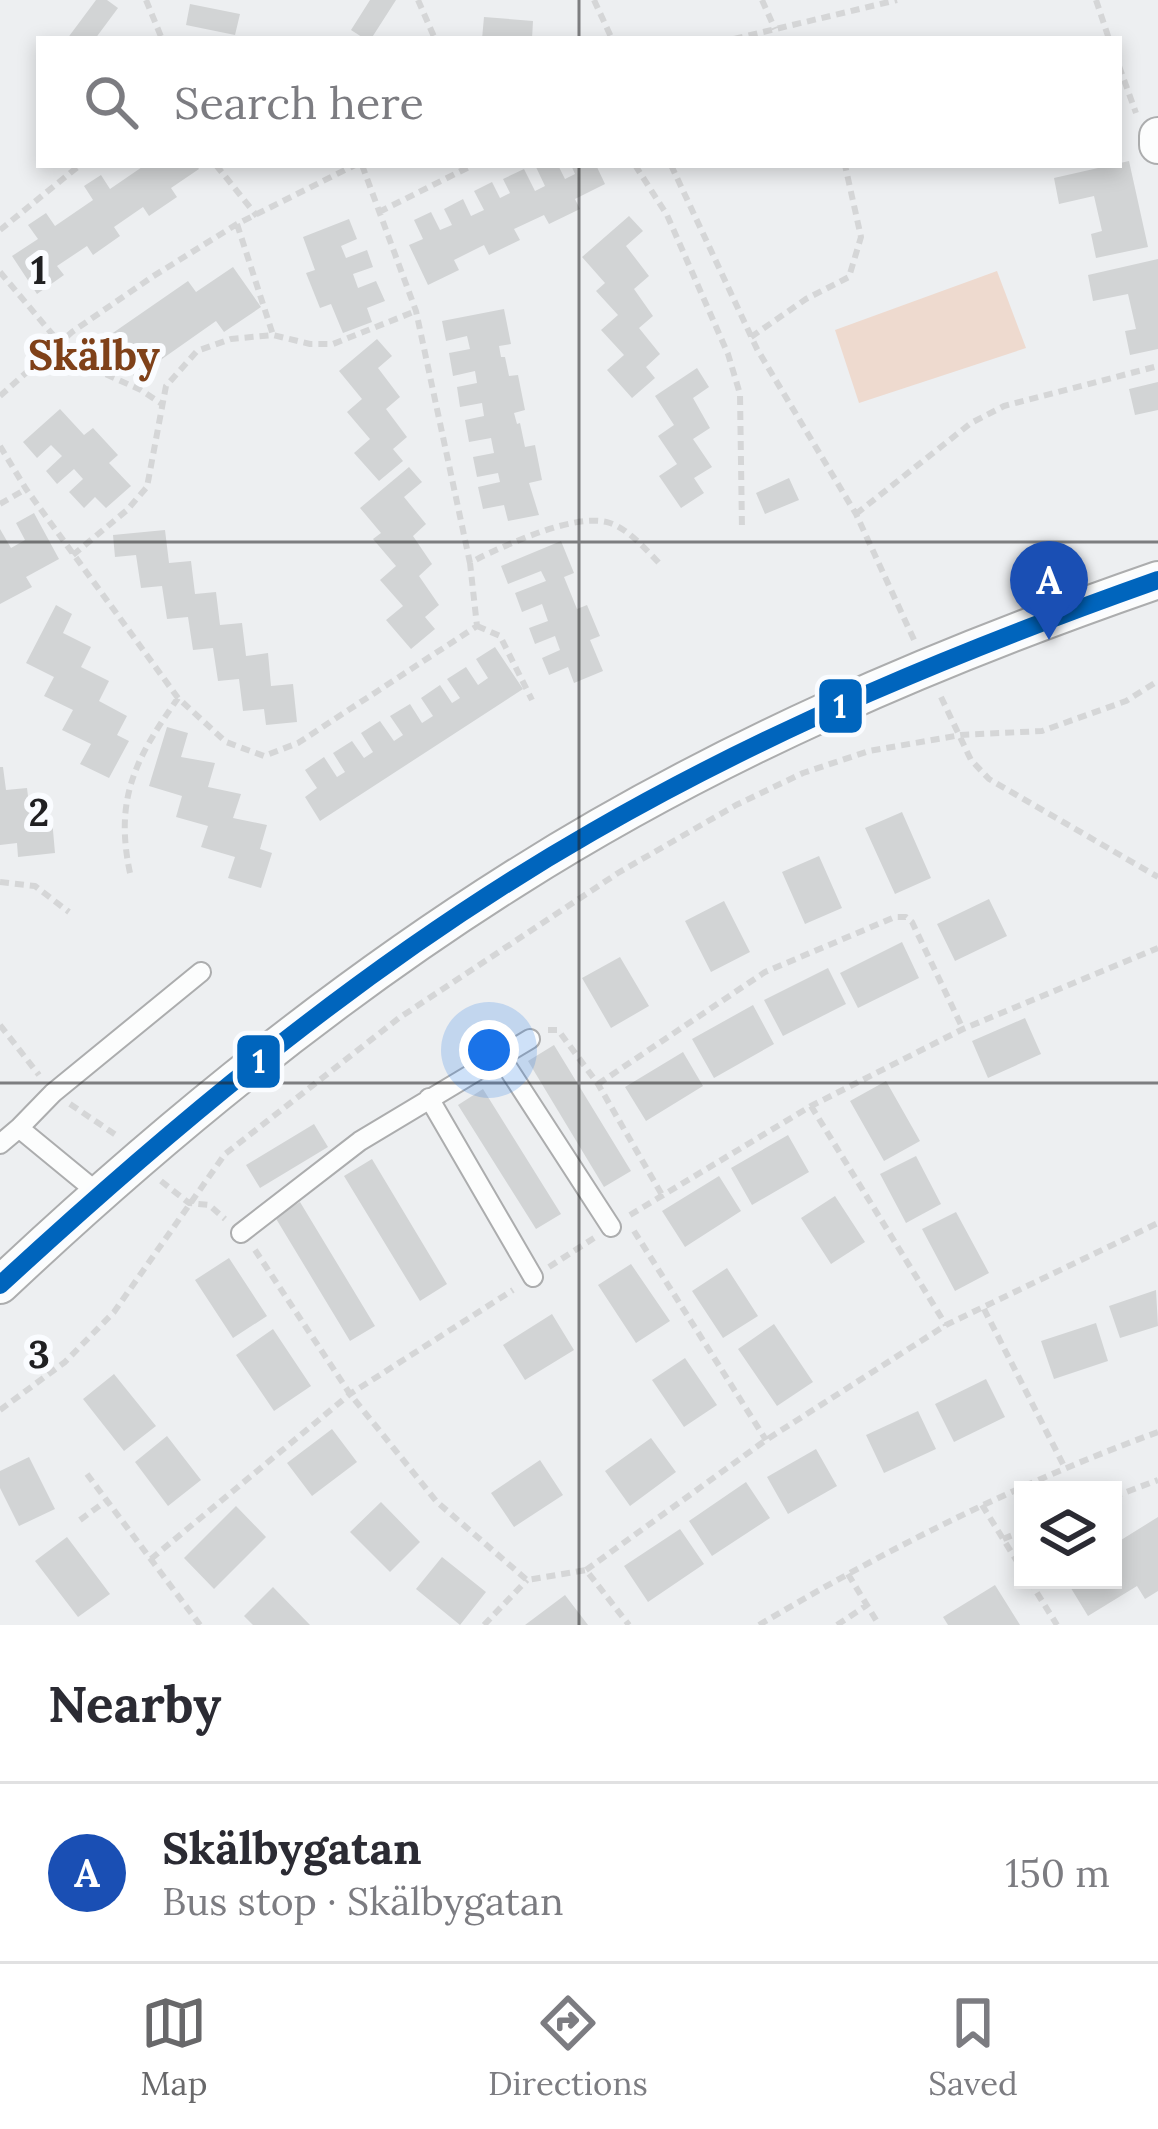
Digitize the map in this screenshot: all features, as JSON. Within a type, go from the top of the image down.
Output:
[{"type":"street","points":[[0,1286],[98,1193],[365,979],[517,877],[651,798],[926,666],[1158,580]]},
{"type":"lane","points":[[0,1144],[53,1093],[201,972]]},
{"type":"lane","points":[[241,1233],[360,1141],[530,1039]]},
{"type":"lane","points":[[500,1056],[611,1227]]},
{"type":"lane","points":[[429,1098],[533,1277]]},
{"type":"lane","points":[[19,1128],[98,1193]]},
{"type":"path","points":[[146,0],[160,36]]},
{"type":"path","points":[[418,0],[435,36]]},
{"type":"path","points":[[593,0],[611,36]]},
{"type":"path","points":[[762,0],[771,33],[897,0]]},
{"type":"path","points":[[1096,0],[1108,36]]},
{"type":"path","points":[[1122,74],[1138,118],[1157,139]]},
{"type":"path","points":[[0,230],[76,168]]},
{"type":"path","points":[[218,168],[257,216]]},
{"type":"path","points":[[0,396],[58,344],[152,277],[237,224],[352,168]]},
{"type":"path","points":[[359,168],[416,311],[470,563],[477,626]]},
{"type":"path","points":[[378,212],[466,168]]},
{"type":"path","points":[[637,168],[667,215],[740,394],[742,530]]},
{"type":"path","points":[[672,168],[751,337],[856,514],[971,760],[989,779],[1158,877]]},
{"type":"path","points":[[751,337],[806,299],[849,277],[861,238],[846,168]]},
{"type":"path","points":[[237,224],[273,335]]},
{"type":"path","points":[[0,272],[74,360],[162,404]]},
{"type":"path","points":[[73,555],[147,488],[166,386],[197,351],[231,339],[273,335],[334,344],[416,311]]},
{"type":"path","points":[[856,514],[987,414],[1035,395],[1158,366]]},
{"type":"path","points":[[0,446],[178,698],[226,742],[264,756],[282,753],[477,626]]},
{"type":"path","points":[[0,504],[26,489]]},
{"type":"path","points":[[470,563],[507,544],[593,520],[614,524],[662,566]]},
{"type":"path","points":[[477,626],[500,636],[532,700]]},
{"type":"path","points":[[0,1410],[65,1362],[114,1312],[225,1154],[399,1018],[618,873],[736,805],[803,773],[869,751],[961,735],[1042,731],[1126,701],[1158,681]]},
{"type":"path","points":[[130,873],[123,806],[153,733],[178,698]]},
{"type":"path","points":[[0,881],[35,886],[69,912]]},
{"type":"path","points":[[598,1084],[765,972],[895,917],[912,922],[963,1029]]},
{"type":"path","points":[[766,1440],[625,1218],[811,1106],[963,1029],[1158,948]]},
{"type":"path","points":[[0,1025],[53,1093],[126,1142],[189,1203],[209,1205],[241,1233],[350,1394],[437,1502],[527,1580]]},
{"type":"path","points":[[530,1039],[541,1031],[558,1030],[598,1084],[662,1196]]},
{"type":"path","points":[[811,1106],[946,1325]]},
{"type":"path","points":[[484,1625],[527,1580],[586,1570],[766,1440],[946,1325],[1158,1223]]},
{"type":"path","points":[[151,1559],[350,1394],[611,1227]]},
{"type":"path","points":[[983,1308],[1064,1466]]},
{"type":"path","points":[[759,1625],[917,1535],[1064,1466],[1158,1432]]},
{"type":"path","points":[[87,1474],[200,1625]]},
{"type":"path","points":[[1122,1494],[1158,1480]]},
{"type":"path","points":[[80,1520],[106,1500]]},
{"type":"path","points":[[982,1504],[1014,1557]]},
{"type":"path","points":[[1003,1539],[1014,1535]]},
{"type":"path","points":[[586,1570],[629,1625]]},
{"type":"path","points":[[848,1574],[879,1625]]},
{"type":"path","points":[[1034,1589],[1057,1625]]},
{"type":"path","points":[[837,1625],[868,1605]]},
{"type":"shaded area","points":[[997,271],[1026,348],[859,403],[835,330]]},
{"type":"building","points":[[96,0],[107,0],[118,8],[97,36],[69,36]]},
{"type":"building","points":[[370,0],[396,0],[373,36],[351,30]]},
{"type":"building","points":[[190,4],[240,14],[235,35],[186,25]]},
{"type":"building","points":[[484,17],[533,21],[532,36],[482,36]]},
{"type":"building","points":[[1129,161],[1148,247],[1096,258],[1091,234],[1102,231],[1094,196],[1059,204],[1054,178],[1122,168],[1122,163]]},
{"type":"building","points":[[141,168],[199,169],[171,188],[177,197],[149,216],[143,207],[114,227],[120,236],[93,255],[87,246],[57,266],[64,275],[37,294],[12,256],[38,239],[28,225],[46,213],[55,226],[93,200],[84,186],[101,175],[110,189]]},
{"type":"building","points":[[536,168],[560,168],[565,179],[575,174],[572,168],[597,168],[605,184],[575,199],[580,209],[549,224],[544,215],[514,229],[520,240],[489,255],[484,245],[454,260],[459,270],[428,285],[409,245],[423,239],[414,220],[431,212],[440,230],[452,225],[444,209],[463,199],[471,216],[484,210],[474,191],[492,182],[500,198],[510,193],[503,179],[524,169],[535,191],[545,186]]},
{"type":"building","points":[[629,216],[643,231],[626,246],[649,276],[634,289],[653,316],[639,328],[660,354],[646,367],[655,378],[632,398],[607,370],[624,355],[601,330],[618,315],[596,291],[605,283],[582,257]]},
{"type":"building","points":[[349,219],[357,239],[341,246],[346,258],[367,250],[373,267],[353,274],[358,288],[376,281],[385,301],[367,308],[372,322],[343,333],[331,304],[320,308],[306,273],[315,270],[303,237]]},
{"type":"building","points":[[1158,259],[1158,349],[1130,355],[1125,331],[1136,329],[1128,294],[1093,301],[1088,275]]},
{"type":"building","points":[[233,267],[261,307],[224,332],[216,321],[135,378],[107,337],[188,281],[196,292]]},
{"type":"building","points":[[504,309],[511,344],[499,346],[501,357],[505,357],[509,376],[518,375],[525,410],[514,413],[525,447],[535,445],[542,480],[529,483],[539,515],[508,521],[504,505],[483,509],[478,487],[500,482],[498,473],[477,477],[473,457],[494,453],[491,438],[469,442],[465,420],[484,416],[482,403],[460,407],[457,387],[477,383],[475,371],[453,376],[449,353],[470,349],[467,336],[446,341],[442,321]]},
{"type":"building","points":[[377,339],[392,356],[378,368],[400,397],[386,409],[407,437],[393,449],[403,461],[379,481],[354,453],[370,439],[347,412],[362,399],[339,371]]},
{"type":"building","points":[[697,368],[709,387],[693,398],[710,428],[693,439],[712,467],[694,478],[704,493],[681,508],[659,476],[677,464],[658,436],[674,425],[655,396]]},
{"type":"building","points":[[1158,382],[1158,410],[1135,415],[1129,389]]},
{"type":"building","points":[[60,409],[84,435],[93,428],[118,455],[109,463],[131,486],[106,508],[95,497],[84,508],[69,492],[83,479],[74,469],[57,484],[46,471],[62,456],[51,445],[37,458],[23,442]]},
{"type":"building","points":[[409,467],[422,482],[404,497],[426,524],[413,536],[432,564],[419,576],[439,605],[425,617],[435,629],[411,649],[386,620],[403,606],[380,580],[396,566],[373,539],[381,533],[360,508]]},
{"type":"building","points":[[789,478],[799,500],[765,514],[756,493]]},
{"type":"building","points":[[34,513],[59,559],[26,577],[32,587],[0,604],[0,529],[11,548],[25,540],[16,523]]},
{"type":"building","points":[[165,530],[169,563],[191,561],[195,594],[216,592],[220,625],[242,623],[246,656],[268,653],[271,686],[293,684],[297,722],[266,725],[264,709],[243,711],[239,679],[218,681],[213,648],[193,650],[188,617],[167,619],[162,586],[141,588],[136,555],[115,557],[113,535]]},
{"type":"building","points":[[561,541],[574,573],[564,577],[577,609],[587,605],[600,636],[590,640],[603,671],[574,683],[568,667],[549,675],[542,658],[560,650],[555,636],[535,644],[529,628],[548,621],[542,604],[522,612],[515,593],[546,581],[541,571],[508,584],[501,566]]},
{"type":"building","points":[[56,605],[72,614],[63,633],[91,647],[81,667],[109,681],[99,701],[127,716],[117,735],[129,741],[109,778],[80,764],[91,744],[62,730],[73,710],[44,696],[54,677],[26,663]]},
{"type":"building","points":[[495,647],[523,689],[320,821],[305,797],[317,788],[305,770],[324,757],[337,777],[345,772],[333,753],[352,741],[364,758],[373,752],[361,733],[380,721],[394,741],[403,735],[390,716],[410,704],[422,723],[433,716],[421,698],[440,685],[452,703],[460,698],[447,679],[466,667],[478,685],[488,678],[476,659]]},
{"type":"building","points":[[167,727],[188,733],[181,757],[215,763],[208,787],[241,794],[233,818],[267,825],[260,849],[272,853],[261,888],[228,878],[235,857],[201,847],[208,826],[176,817],[182,796],[149,786]]},
{"type":"building","points":[[0,767],[6,790],[27,788],[31,821],[52,819],[55,853],[18,857],[17,843],[0,845]]},
{"type":"building","points":[[902,812],[931,878],[895,894],[865,828]]},
{"type":"building","points":[[819,856],[842,908],[805,924],[782,872]]},
{"type":"building","points":[[989,899],[1007,936],[955,961],[937,924]]},
{"type":"building","points":[[724,901],[750,952],[711,972],[685,921]]},
{"type":"building","points":[[902,942],[919,978],[858,1008],[840,973]]},
{"type":"building","points":[[620,957],[649,1006],[611,1028],[582,978]]},
{"type":"building","points":[[828,968],[846,1004],[783,1036],[764,1000]]},
{"type":"building","points":[[753,1005],[774,1044],[714,1078],[692,1039]]},
{"type":"building","points":[[1025,1018],[1041,1054],[988,1078],[972,1041]]},
{"type":"building","points":[[554,1045],[631,1171],[604,1187],[528,1061]]},
{"type":"building","points":[[683,1052],[703,1086],[646,1121],[625,1087]]},
{"type":"building","points":[[886,1081],[920,1141],[884,1161],[850,1101]]},
{"type":"building","points":[[483,1089],[561,1214],[536,1229],[458,1105]]},
{"type":"building","points":[[314,1124],[328,1147],[260,1188],[246,1165]]},
{"type":"building","points":[[788,1135],[809,1172],[752,1205],[731,1168]]},
{"type":"building","points":[[916,1156],[941,1204],[906,1223],[880,1174]]},
{"type":"building","points":[[372,1159],[447,1284],[420,1301],[344,1176]]},
{"type":"building","points":[[719,1176],[741,1211],[685,1247],[662,1211]]},
{"type":"building","points":[[835,1196],[865,1242],[831,1264],[801,1218]]},
{"type":"building","points":[[300,1202],[375,1326],[350,1341],[275,1217]]},
{"type":"building","points":[[956,1212],[989,1273],[955,1291],[922,1229]]},
{"type":"building","points":[[229,1258],[267,1316],[233,1338],[195,1280]]},
{"type":"building","points":[[631,1264],[670,1321],[636,1343],[598,1285]]},
{"type":"building","points":[[727,1268],[758,1316],[723,1338],[692,1291]]},
{"type":"building","points":[[1156,1290],[1158,1326],[1120,1338],[1109,1306]]},
{"type":"building","points":[[552,1314],[574,1350],[525,1380],[503,1345]]},
{"type":"building","points":[[1096,1323],[1108,1361],[1054,1379],[1041,1341]]},
{"type":"building","points":[[774,1324],[813,1382],[777,1406],[738,1349]]},
{"type":"building","points":[[273,1329],[311,1386],[274,1411],[236,1355]]},
{"type":"building","points":[[685,1358],[717,1405],[684,1427],[652,1380]]},
{"type":"building","points":[[114,1374],[156,1426],[124,1451],[83,1399]]},
{"type":"building","points":[[986,1379],[1005,1417],[954,1442],[935,1404]]},
{"type":"building","points":[[918,1411],[936,1449],[884,1473],[866,1435]]},
{"type":"building","points":[[332,1429],[357,1462],[312,1496],[287,1463]]},
{"type":"building","points":[[167,1436],[201,1480],[168,1506],[135,1462]]},
{"type":"building","points":[[651,1438],[676,1472],[630,1506],[605,1471]]},
{"type":"building","points":[[816,1449],[837,1486],[788,1514],[767,1477]]},
{"type":"building","points":[[29,1457],[55,1509],[19,1526],[0,1488],[0,1471]]},
{"type":"building","points":[[540,1460],[563,1495],[514,1527],[491,1493]]},
{"type":"building","points":[[746,1482],[770,1518],[712,1556],[689,1521]]},
{"type":"building","points":[[381,1502],[420,1542],[390,1572],[350,1532]]},
{"type":"building","points":[[236,1506],[266,1537],[214,1589],[184,1558]]},
{"type":"building","points":[[1158,1517],[1158,1591],[1145,1599],[1137,1586],[1088,1616],[1072,1589],[1122,1589],[1122,1539]]},
{"type":"building","points":[[680,1529],[704,1564],[648,1602],[624,1566]]},
{"type":"building","points":[[67,1537],[110,1594],[78,1617],[35,1561]]},
{"type":"building","points":[[442,1557],[486,1592],[460,1625],[416,1589]]},
{"type":"building","points":[[995,1585],[1020,1625],[948,1625],[943,1617]]},
{"type":"building","points":[[273,1587],[310,1625],[253,1625],[244,1616]]},
{"type":"building","points":[[565,1595],[588,1625],[525,1625]]},
{"type":"transit line","name":"1","points":[[0,1285],[139,1160],[284,1042],[358,985],[512,880],[660,794],[799,725],[941,663],[1158,580]]},
{"type":"place","name":"Skälbygatan","points":[[1049,640]]},
{"type":"district","name":"Skälby","points":[[94,355]]}]
